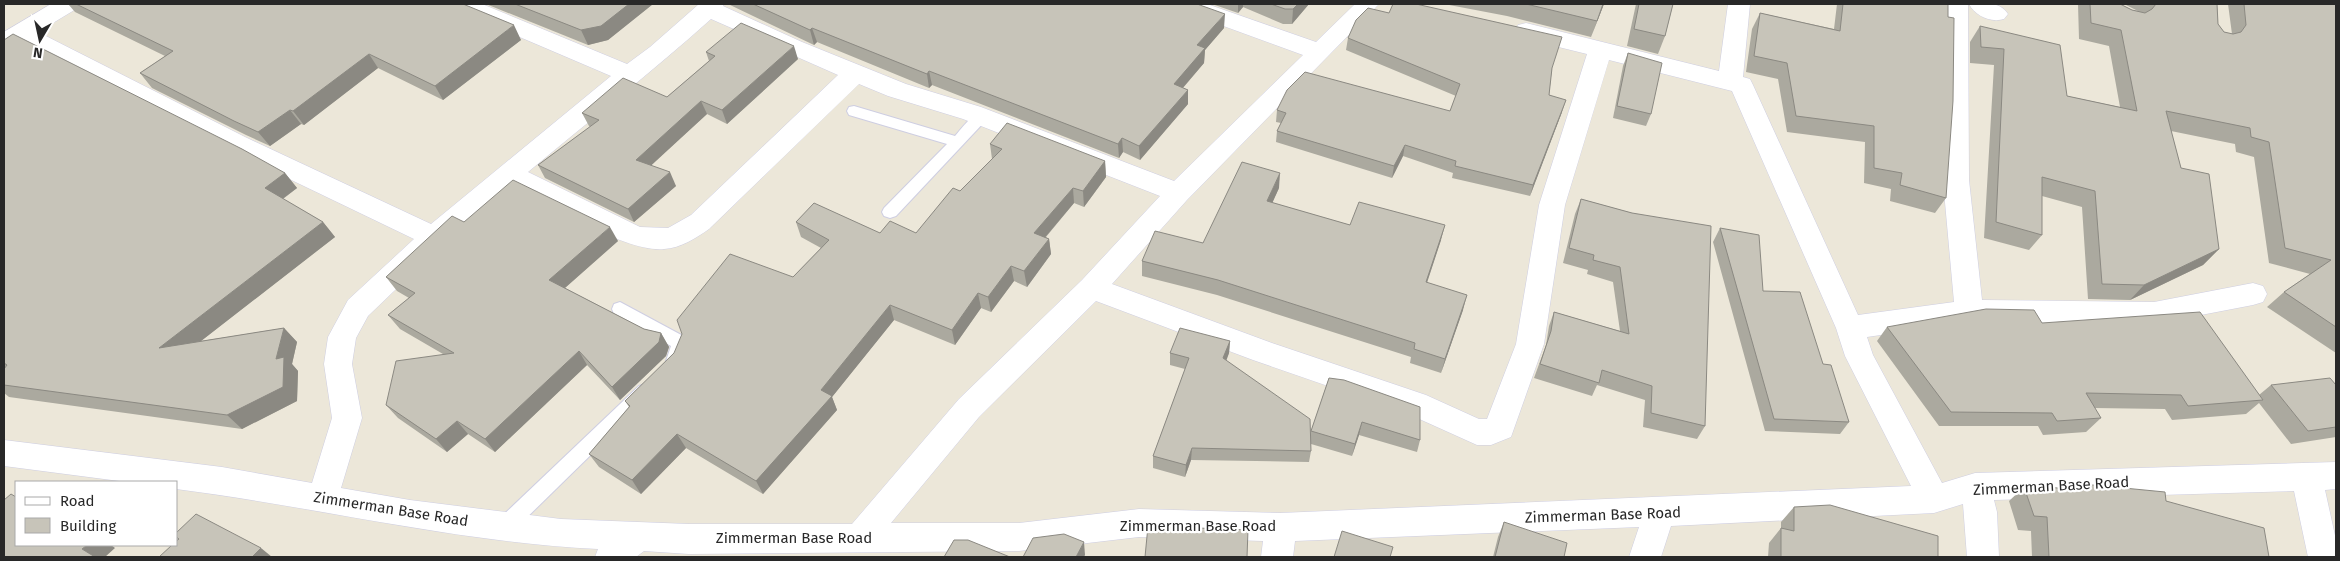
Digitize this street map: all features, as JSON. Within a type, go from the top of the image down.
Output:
[{"type":"street","points":[[12,38],[68,4]]},
{"type":"street","points":[[462,4],[629,74]]},
{"type":"street","points":[[1185,4],[1320,52]]},
{"type":"street","points":[[860,538],[969,408],[1092,288],[1178,193],[1368,4]]},
{"type":"street","points":[[1730,82],[1740,4]]},
{"type":"street","points":[[1957,4],[1956,180],[1969,311]]},
{"type":"street","points":[[322,499],[347,418],[338,364],[342,337],[358,308],[378,287],[434,237],[629,74],[658,53],[711,6],[778,41],[897,90],[982,117],[1178,193]]},
{"type":"street","points":[[1507,26],[1741,85],[1850,328],[1859,356],[1934,499]]},
{"type":"street","points":[[12,38],[434,237]]},
{"type":"street","points":[[1092,288],[1263,352],[1416,404],[1477,432],[1491,432],[1500,428],[1504,410],[1530,344],[1552,205],[1600,50]]},
{"type":"street","points":[[509,174],[634,236],[654,240],[675,238],[700,222],[855,73]]},
{"type":"street","points":[[1850,328],[1969,311],[2154,313],[2253,294]]},
{"type":"street","name":"Zimmerman Base Road","points":[[4,453],[222,481],[410,514],[561,533],[689,539],[860,538],[927,547],[1139,523],[1278,542],[1660,512],[1934,499],[1975,487],[2336,476]]},
{"type":"street","points":[[2306,476],[2324,557]]},
{"type":"street","points":[[1975,487],[1981,512],[1983,557]]},
{"type":"street","points":[[1645,557],[1660,512]]},
{"type":"street","points":[[611,557],[638,537]]},
{"type":"lane","points":[[854,111],[957,142]]},
{"type":"lane","points":[[890,212],[982,117]]},
{"type":"lane","points":[[505,526],[674,362],[680,349],[679,342],[620,309]]},
{"type":"building","points":[[76,4],[463,4],[514,25],[435,86],[369,54],[293,111],[290,110],[258,132],[140,73],[173,51]]},
{"type":"building","points":[[515,4],[629,4],[601,26],[581,30]]},
{"type":"building","points":[[753,4],[1197,4],[1225,14],[1197,45],[1205,48],[1174,84],[1188,90],[1139,146],[1122,138],[1118,144],[929,71],[927,74],[812,28],[810,30]]},
{"type":"building","points":[[1271,4],[1298,4],[1293,9],[1285,9]]},
{"type":"building","points":[[1393,4],[1416,4],[1562,37],[1552,68],[1549,95],[1566,100],[1533,185],[1455,166],[1456,161],[1405,145],[1394,166],[1277,131],[1286,113],[1277,110],[1287,90],[1305,72],[1450,111],[1460,84],[1348,38],[1356,20],[1368,8],[1389,13]]},
{"type":"building","points":[[1526,4],[1603,4],[1597,21]]},
{"type":"building","points":[[1639,4],[1673,4],[1665,36],[1634,29]]},
{"type":"building","points":[[1843,4],[1948,4],[1948,17],[1954,18],[1953,101],[1946,198],[1900,185],[1902,173],[1874,168],[1874,126],[1796,116],[1787,63],[1754,56],[1760,13],[1840,31]]},
{"type":"building","points":[[2090,4],[2120,4],[2132,10],[2145,13],[2156,4],[2217,4],[2218,24],[2224,32],[2233,34],[2241,32],[2246,25],[2244,4],[2336,4],[2336,327],[2284,292],[2331,260],[2285,248],[2269,142],[2251,137],[2250,128],[2166,111],[2181,168],[2209,174],[2219,249],[2144,285],[2102,284],[2095,191],[2042,177],[2042,235],[1996,222],[2004,49],[1981,47],[1980,26],[2060,45],[2067,96],[2137,111],[2121,30],[2091,23]]},
{"type":"building","points":[[741,23],[794,46],[722,110],[701,101],[636,160],[670,172],[628,209],[538,165],[599,120],[582,113],[623,78],[667,97],[715,56],[706,52]]},
{"type":"building","points":[[13,34],[242,149],[285,173],[265,188],[323,222],[159,348],[284,328],[276,359],[284,357],[283,387],[227,415],[4,385],[4,369],[7,365],[4,363],[4,40]]},
{"type":"building","points":[[1628,53],[1662,63],[1651,114],[1617,106]]},
{"type":"building","points":[[1007,123],[1105,161],[1083,191],[1073,188],[1034,233],[1049,239],[1024,271],[1011,266],[988,297],[978,293],[952,330],[890,305],[821,390],[832,396],[756,481],[677,434],[632,480],[589,454],[630,406],[625,401],[674,353],[682,334],[677,320],[730,254],[793,277],[829,240],[796,222],[814,203],[880,233],[890,221],[916,233],[953,188],[960,191],[1002,149],[990,144]]},
{"type":"building","points":[[1242,162],[1280,173],[1267,201],[1350,225],[1359,202],[1445,225],[1426,282],[1467,295],[1445,359],[1414,349],[1415,343],[1218,280],[1142,261],[1155,231],[1203,243]]},
{"type":"building","points":[[513,180],[610,227],[549,280],[644,329],[661,333],[659,342],[612,387],[579,351],[485,439],[457,421],[436,439],[386,405],[396,361],[454,353],[388,315],[415,293],[386,277],[452,216],[464,222]]},
{"type":"building","points":[[1581,199],[1632,213],[1711,226],[1705,426],[1651,413],[1652,386],[1602,370],[1599,383],[1540,364],[1551,331],[1554,312],[1629,334],[1620,267],[1593,260],[1594,255],[1569,248]]},
{"type":"building","points":[[1720,228],[1759,235],[1763,291],[1800,292],[1823,364],[1831,365],[1849,422],[1774,419]]},
{"type":"building","points":[[1986,309],[2034,310],[2042,323],[2200,312],[2263,400],[2188,406],[2181,395],[2086,393],[2101,418],[2057,421],[2052,413],[1951,412],[1887,327]]},
{"type":"building","points":[[1180,328],[1230,341],[1223,358],[1310,419],[1311,451],[1192,448],[1186,465],[1153,456],[1189,358],[1170,353]]},
{"type":"building","points":[[1329,378],[1344,380],[1420,407],[1420,440],[1362,422],[1355,444],[1311,431]]},
{"type":"building","points":[[2330,378],[2336,385],[2336,427],[2308,431],[2271,385]]},
{"type":"building","points":[[2093,485],[2165,492],[2166,501],[2264,528],[2269,557],[2049,557],[2047,517],[2034,516],[2024,487],[2079,490],[2078,486]]},
{"type":"building","points":[[11,494],[15,496],[15,546],[86,546],[82,549],[95,557],[4,557],[4,500]]},
{"type":"building","points":[[1830,505],[1938,536],[1938,557],[1781,557],[1781,528],[1794,531],[1794,507]]},
{"type":"building","points":[[196,514],[261,548],[252,557],[159,557],[171,546],[178,546],[178,531]]},
{"type":"building","points":[[1504,522],[1567,543],[1564,557],[1495,557]]},
{"type":"building","points":[[1148,526],[1248,530],[1247,557],[1145,557]]},
{"type":"building","points":[[1342,531],[1393,547],[1390,557],[1334,557]]},
{"type":"building","points":[[1064,534],[1084,542],[1076,557],[1023,557],[1033,538]]},
{"type":"building","points":[[954,540],[968,540],[1010,557],[944,557]]}]
